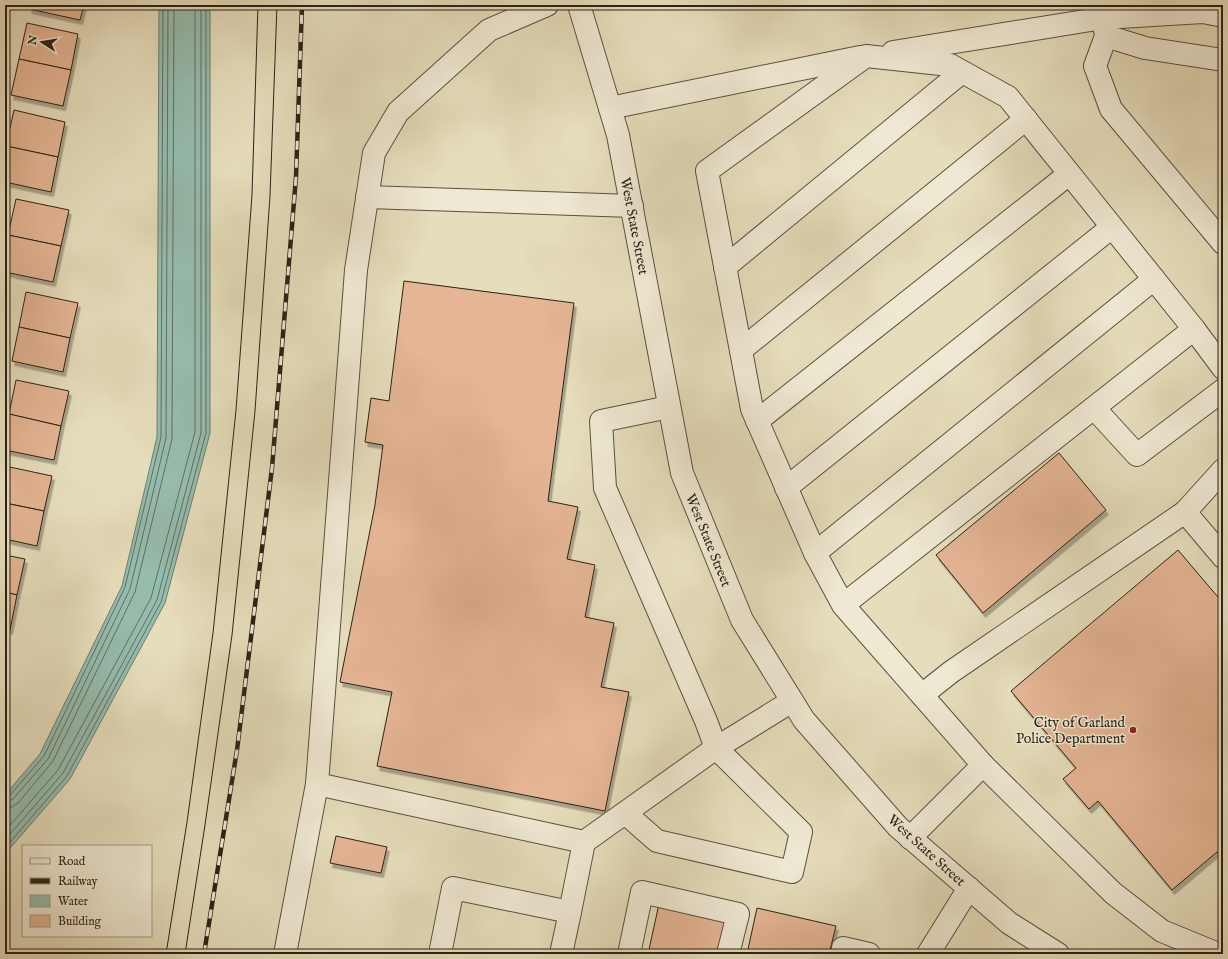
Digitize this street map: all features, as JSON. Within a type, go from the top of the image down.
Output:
[{"type":"street","points":[[285,954],[317,784],[356,270],[374,153],[398,112],[489,30],[546,5]]},
{"type":"street","name":"West State Street","points":[[579,5],[618,134],[682,473],[742,620],[804,720],[898,827],[1009,923],[1058,954]]},
{"type":"street","points":[[610,108],[866,56],[1105,27],[1203,12],[1223,16]]},
{"type":"street","points":[[1105,27],[1145,48],[1223,60]]},
{"type":"street","points":[[1105,27],[1095,66],[1111,109],[1223,243]]},
{"type":"street","points":[[1218,954],[1162,931],[1113,893],[984,765],[843,605],[815,553],[752,409],[706,171],[866,56],[950,65],[1008,97],[1194,329],[1223,368]]},
{"type":"street","points":[[725,267],[962,72]]},
{"type":"street","points":[[741,350],[1026,120]]},
{"type":"street","points":[[757,421],[1070,174]]},
{"type":"street","points":[[367,197],[632,206]]},
{"type":"street","points":[[786,488],[1112,227]]},
{"type":"street","points":[[815,553],[1154,279]]},
{"type":"street","points":[[843,605],[1194,329]]},
{"type":"street","points":[[1094,408],[1137,455],[1223,390]]},
{"type":"street","points":[[625,813],[656,841],[792,872],[801,832],[716,748],[605,488],[601,421],[669,407]]},
{"type":"street","points":[[922,695],[951,672],[1185,512],[1223,470]]},
{"type":"street","points":[[1185,512],[1223,557]]},
{"type":"street","points":[[561,954],[584,842],[716,748],[792,700]]},
{"type":"street","points":[[910,838],[984,765]]},
{"type":"street","points":[[317,784],[584,842]]},
{"type":"street","points":[[440,954],[453,888],[570,912]]},
{"type":"street","points":[[928,954],[969,888]]},
{"type":"street","points":[[629,954],[642,892],[738,914],[728,954]]},
{"type":"street","points":[[842,954],[843,948],[870,954]]},
{"type":"water","points":[[159,5],[210,5],[210,433],[165,603],[70,779],[5,854],[5,795],[40,754],[122,586],[157,437]]},
{"type":"building","points":[[30,5],[84,5],[80,20],[29,9]]},
{"type":"building","points":[[27,23],[78,34],[71,70],[19,59]]},
{"type":"building","points":[[19,59],[71,70],[63,106],[11,95]]},
{"type":"building","points":[[14,110],[65,122],[58,157],[6,146]]},
{"type":"building","points":[[6,146],[58,157],[51,192],[5,182]]},
{"type":"building","points":[[16,199],[69,210],[61,246],[8,235]]},
{"type":"building","points":[[8,235],[61,246],[53,282],[5,272],[5,250]]},
{"type":"building","points":[[404,281],[574,303],[548,501],[578,507],[567,559],[595,565],[585,617],[614,623],[601,687],[629,692],[605,811],[377,766],[392,692],[340,682],[375,505],[383,445],[365,442],[371,398],[389,401]]},
{"type":"building","points":[[26,292],[78,303],[70,338],[19,327]]},
{"type":"building","points":[[19,327],[70,338],[63,372],[12,361]]},
{"type":"building","points":[[16,380],[69,391],[61,426],[9,414]]},
{"type":"building","points":[[9,414],[61,426],[54,460],[5,450],[5,432]]},
{"type":"building","points":[[1059,453],[1106,510],[983,613],[936,555]]},
{"type":"building","points":[[5,466],[52,476],[44,511],[5,503]]},
{"type":"building","points":[[5,503],[44,511],[37,546],[5,539]]},
{"type":"building","name":"City of Garland Police Department","points":[[1178,550],[1223,603],[1223,859],[1217,852],[1172,890],[1098,801],[1089,809],[1063,779],[1076,768],[1011,691]]},
{"type":"building","points":[[5,555],[25,559],[17,595],[5,592]]},
{"type":"building","points":[[5,592],[17,595],[10,630],[5,629]]},
{"type":"building","points":[[336,836],[387,847],[381,873],[330,863]]},
{"type":"building","points":[[659,904],[727,919],[720,954],[648,954]]},
{"type":"building","points":[[757,908],[836,926],[829,954],[747,954]]},
{"type":"tram line","points":[[166,954],[187,822],[213,633],[236,410],[252,195],[258,5]]},
{"type":"tram line","points":[[185,954],[232,635],[255,411],[270,196],[277,5]]},
{"type":"railway","points":[[204,954],[237,750],[272,468],[296,177],[302,5]]},
{"type":"place","name":"City of Garland Police Department","points":[[1133,730]]}]
